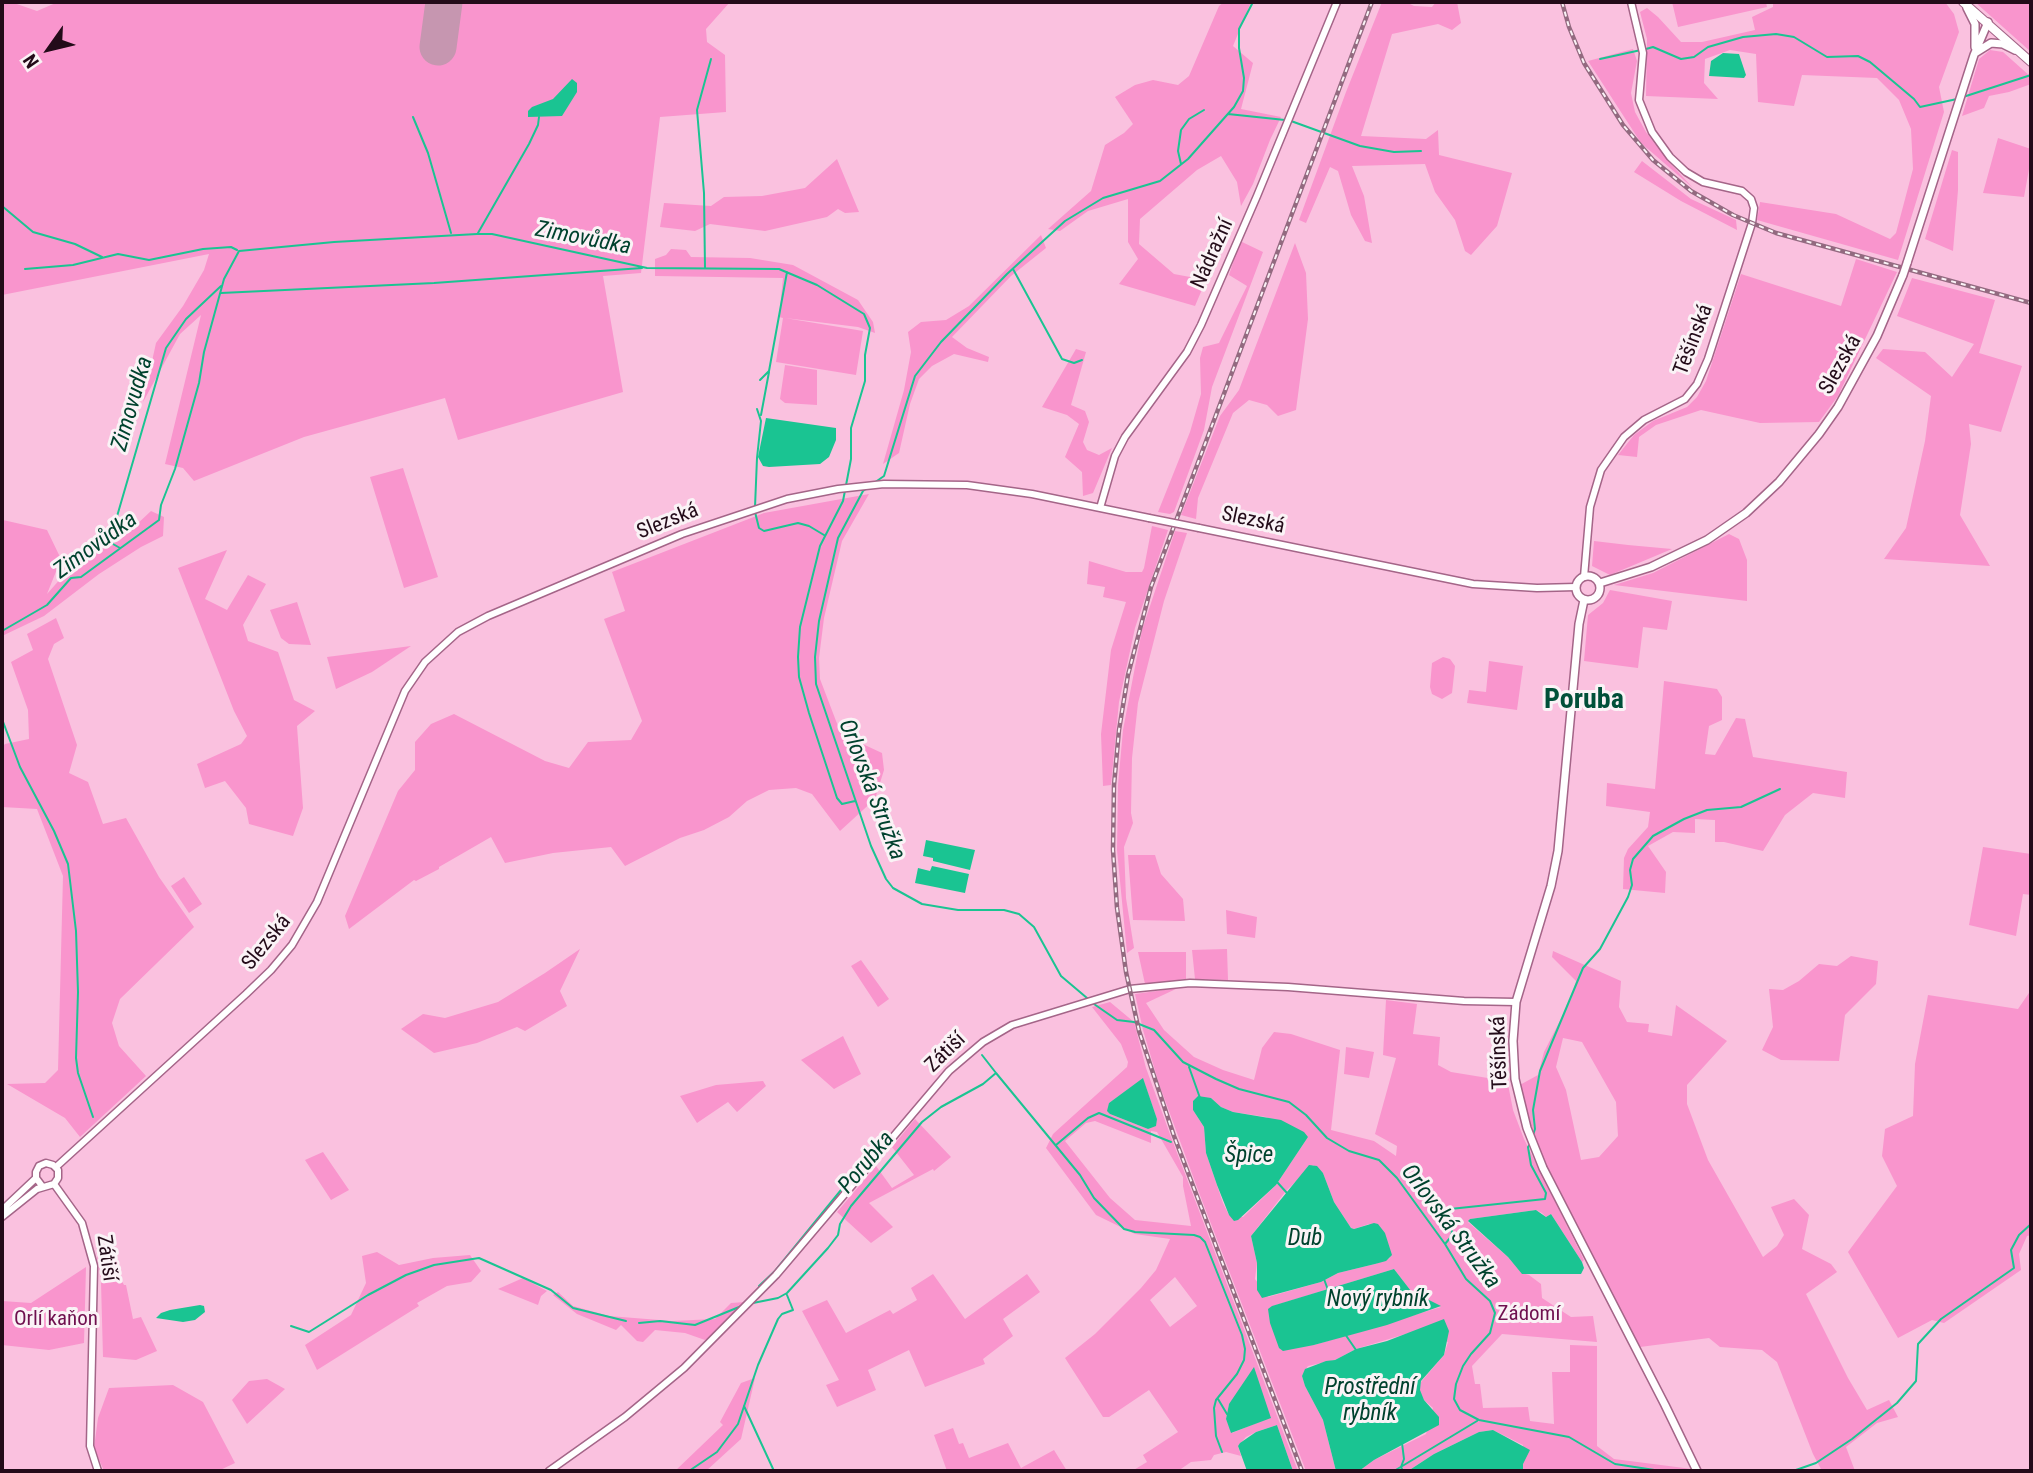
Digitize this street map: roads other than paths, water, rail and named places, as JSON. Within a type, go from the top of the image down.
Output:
[{"type":"main road","points":[[1963,2],[2031,62]]},
{"type":"main road","points":[[1963,2],[1975,24],[1975,53]]},
{"type":"main road","name":"Slezská","points":[[1600,583],[1651,567],[1707,540],[1746,513],[1779,482],[1838,407],[1882,325],[1903,275],[1975,53],[1988,22]]},
{"type":"main road","points":[[1975,53],[1986,45],[1998,43],[2024,55]]},
{"type":"main road","points":[[1591,576],[1600,583],[1598,597],[1584,600],[1578,594],[1576,587],[1584,577],[1591,576]]},
{"type":"main road","name":"Těšínská","points":[[1584,600],[1579,624],[1558,851],[1551,886],[1516,1002],[1514,1067],[1520,1105],[1537,1153],[1697,1471]]},
{"type":"street","name":"Nádražní","points":[[1100,508],[1115,456],[1187,352],[1201,325],[1337,2]]},
{"type":"street","name":"Těšínská","points":[[1584,577],[1590,507],[1601,470],[1624,437],[1644,420],[1685,398],[1697,384],[1708,359],[1752,223],[1754,208],[1751,199],[1742,191],[1703,182],[1686,172],[1651,132],[1639,100],[1643,53],[1630,2]]},
{"type":"street","name":"Slezská","points":[[56,1167],[246,994],[292,945],[317,902],[400,702],[420,667],[440,646],[458,632],[488,616],[682,534],[787,499],[861,486],[945,484],[986,487],[1100,508],[1473,584],[1576,587]]},
{"type":"street","name":"Zátiší","points":[[549,1471],[625,1417],[684,1368],[776,1275],[949,1071],[983,1042],[1012,1025],[1130,989],[1191,983],[1300,987],[1464,1001],[1516,1002]]},
{"type":"street","points":[[2,1210],[36,1178],[37,1169],[42,1164],[56,1167],[58,1178],[54,1184],[42,1186],[2,1217]]},
{"type":"street","points":[[36,1178],[42,1186]]},
{"type":"street","name":"Zátiší","points":[[54,1184],[82,1223],[94,1266],[90,1446],[99,1471]]},
{"type":"water","points":[[1723,53],[1739,54],[1746,75],[1744,78],[1709,76],[1711,61]]},
{"type":"water","points":[[572,79],[577,83],[577,92],[562,116],[528,117],[528,111],[532,107],[553,99]]},
{"type":"water","points":[[766,418],[836,428],[836,440],[829,457],[820,464],[763,466],[758,457]]},
{"type":"water","points":[[926,840],[975,850],[970,870],[923,856]]},
{"type":"water","points":[[932,866],[969,874],[965,893],[915,883],[918,868],[930,871]]},
{"type":"water","points":[[1143,1078],[1157,1119],[1156,1126],[1148,1129],[1107,1111],[1109,1103]]},
{"type":"water","name":"Špice","points":[[1198,1096],[1211,1098],[1221,1107],[1233,1112],[1281,1120],[1308,1137],[1276,1185],[1238,1220],[1234,1221],[1229,1215],[1206,1153],[1204,1127],[1193,1110],[1193,1101]]},
{"type":"water","name":"Dub","points":[[1309,1165],[1317,1166],[1323,1173],[1334,1202],[1351,1228],[1378,1224],[1385,1233],[1392,1255],[1386,1261],[1338,1273],[1321,1282],[1262,1298],[1257,1290],[1257,1263],[1251,1236]]},
{"type":"water","points":[[1536,1210],[1546,1217],[1551,1214],[1582,1262],[1584,1268],[1581,1274],[1522,1274],[1508,1257],[1468,1221]]},
{"type":"water","name":"Nový rybník","points":[[1394,1269],[1411,1291],[1441,1306],[1387,1325],[1314,1345],[1283,1351],[1279,1348],[1270,1323],[1268,1309],[1272,1306]]},
{"type":"water","points":[[204,1306],[205,1312],[195,1320],[183,1322],[156,1318],[170,1310]]},
{"type":"water","name":"Prostřední rybník","points":[[1444,1319],[1449,1331],[1444,1355],[1421,1381],[1420,1390],[1424,1400],[1439,1417],[1439,1425],[1359,1471],[1336,1471],[1323,1420],[1305,1386],[1302,1376],[1305,1369]]},
{"type":"water","points":[[1254,1367],[1271,1418],[1231,1433],[1226,1419],[1229,1404]]},
{"type":"water","points":[[1277,1425],[1293,1471],[1247,1471],[1238,1446],[1256,1432]]},
{"type":"water","points":[[1493,1430],[1530,1450],[1523,1464],[1523,1471],[1408,1471],[1434,1454],[1479,1432]]},
{"type":"waterway","name":"Orlovská Stružka","points":[[874,483],[884,476],[915,376],[941,342],[1007,274],[1065,221],[1103,198],[1160,181],[1188,159],[1234,107],[1243,91],[1244,78],[1239,29],[1253,2]]},
{"type":"waterway","points":[[1646,49],[1653,47],[1681,59],[1694,57],[1708,47],[1743,37],[1776,34],[1794,37],[1827,57],[1858,56],[1870,62],[1920,107],[1957,99]]},
{"type":"waterway","points":[[1600,59],[1641,50]]},
{"type":"waterway","points":[[705,268],[704,193],[697,110],[711,59]]},
{"type":"waterway","points":[[1963,97],[2031,75]]},
{"type":"waterway","points":[[1181,164],[1178,151],[1181,130],[1189,119],[1204,110]]},
{"type":"waterway","points":[[1228,114],[1285,120]]},
{"type":"waterway","points":[[413,117],[428,153],[451,233]]},
{"type":"waterway","points":[[478,233],[529,144],[539,117]]},
{"type":"waterway","points":[[1291,121],[1360,146],[1394,152],[1421,151]]},
{"type":"waterway","points":[[2,206],[33,232],[75,244],[102,257]]},
{"type":"waterway","name":"Zimovůdka","points":[[2,631],[47,605],[71,578],[81,577],[159,520],[161,505],[175,469],[199,383],[204,352],[224,279],[239,251],[334,242],[492,234],[647,268],[779,269],[817,285],[864,314],[870,328],[865,355],[865,381],[851,428],[851,459],[843,501],[820,546],[800,627],[798,657],[799,677],[837,798],[842,804],[855,801]]},
{"type":"waterway","points":[[25,269],[73,265],[118,254],[149,260],[203,249],[231,247],[237,250]]},
{"type":"waterway","points":[[221,293],[434,283],[642,268]]},
{"type":"waterway","points":[[1013,269],[1062,359],[1074,363],[1082,360]]},
{"type":"waterway","points":[[760,380],[769,371],[787,272]]},
{"type":"waterway","name":"Zimovudka","points":[[120,548],[113,544],[111,537],[166,348],[186,319],[221,286]]},
{"type":"waterway","points":[[761,415],[769,372]]},
{"type":"waterway","points":[[755,507],[761,421],[757,409]]},
{"type":"waterway","name":"Zimovůdka","points":[[867,488],[838,538],[819,621],[815,657],[816,684],[871,846],[893,888],[922,904],[958,910],[1004,910],[1019,914],[1034,927],[1061,976],[1087,998]]},
{"type":"waterway","points":[[755,512],[759,528],[764,531],[798,523],[824,535]]},
{"type":"waterway","points":[[2,719],[20,767],[68,864],[76,931],[76,1058],[78,1073],[93,1117]]},
{"type":"waterway","points":[[1533,1135],[1533,1110],[1540,1071],[1583,968],[1600,949],[1628,897],[1632,885],[1630,870],[1633,859],[1653,836],[1684,819],[1707,810],[1741,807],[1780,789]]},
{"type":"waterway","name":"Orlovská Stružka","points":[[1094,1004],[1117,1020],[1134,1022],[1154,1030],[1183,1062],[1216,1079],[1239,1089],[1289,1102],[1306,1115],[1327,1138],[1349,1151],[1379,1160],[1397,1178],[1445,1244],[1466,1279],[1490,1301],[1495,1313],[1490,1333],[1471,1354],[1456,1384],[1454,1399],[1460,1410],[1479,1420],[1569,1437],[1615,1464],[1661,1471]]},
{"type":"waterway","points":[[982,1055],[996,1073]]},
{"type":"waterway","points":[[1189,1067],[1200,1098]]},
{"type":"waterway","name":"Porubka","points":[[753,1303],[778,1298],[787,1293],[828,1248],[838,1235],[840,1224],[851,1206],[922,1122],[996,1073],[1080,1175],[1094,1198],[1124,1229],[1194,1235],[1205,1242],[1245,1349],[1244,1360],[1237,1374],[1216,1400],[1214,1408],[1216,1436],[1222,1452]]},
{"type":"waterway","points":[[1056,1145],[1088,1118],[1099,1113],[1171,1142]]},
{"type":"waterway","points":[[759,1286],[775,1271],[885,1136],[893,1134]]},
{"type":"waterway","points":[[1445,1244],[1452,1232],[1447,1215],[1450,1209],[1545,1199],[1546,1193],[1531,1165],[1528,1147],[1530,1144]]},
{"type":"waterway","points":[[1277,1182],[1287,1193]]},
{"type":"waterway","points":[[1793,1471],[1816,1463],[1852,1439],[1897,1403],[1916,1381],[1918,1344],[1941,1319],[2014,1268],[2011,1250],[2019,1235],[2031,1224]]},
{"type":"waterway","name":"Porubka","points":[[291,1326],[309,1332],[406,1275],[434,1265],[479,1258],[551,1290],[573,1308],[626,1321]]},
{"type":"waterway","points":[[1324,1279],[1328,1290]]},
{"type":"waterway","points":[[689,1471],[717,1452],[738,1424],[758,1365],[778,1319],[782,1314],[793,1310],[787,1295]]},
{"type":"waterway","name":"Porubka","points":[[639,1323],[660,1321],[695,1325],[744,1305]]},
{"type":"waterway","points":[[1345,1334],[1356,1350]]},
{"type":"waterway","points":[[1218,1399],[1227,1414]]},
{"type":"waterway","points":[[744,1406],[774,1471]]},
{"type":"waterway","name":"Porubka","points":[[1394,1471],[1477,1421]]},
{"type":"waterway","points":[[1402,1443],[1403,1471]]},
{"type":"railway","points":[[1302,1471],[1174,1136],[1139,1031],[1126,972],[1117,908],[1113,850],[1114,785],[1128,675],[1151,587],[1372,2]]},
{"type":"railway","points":[[1562,2],[1584,63],[1623,125],[1653,160],[1691,191],[1733,215],[1776,233],[2031,303]]},
{"type":"district","name":"Poruba","points":[[1584,701]]},
{"type":"park label","name":"Zádomí","points":[[1529,1315]]},
{"type":"park label","name":"Orlí kaňon","points":[[56,1320]]}]
